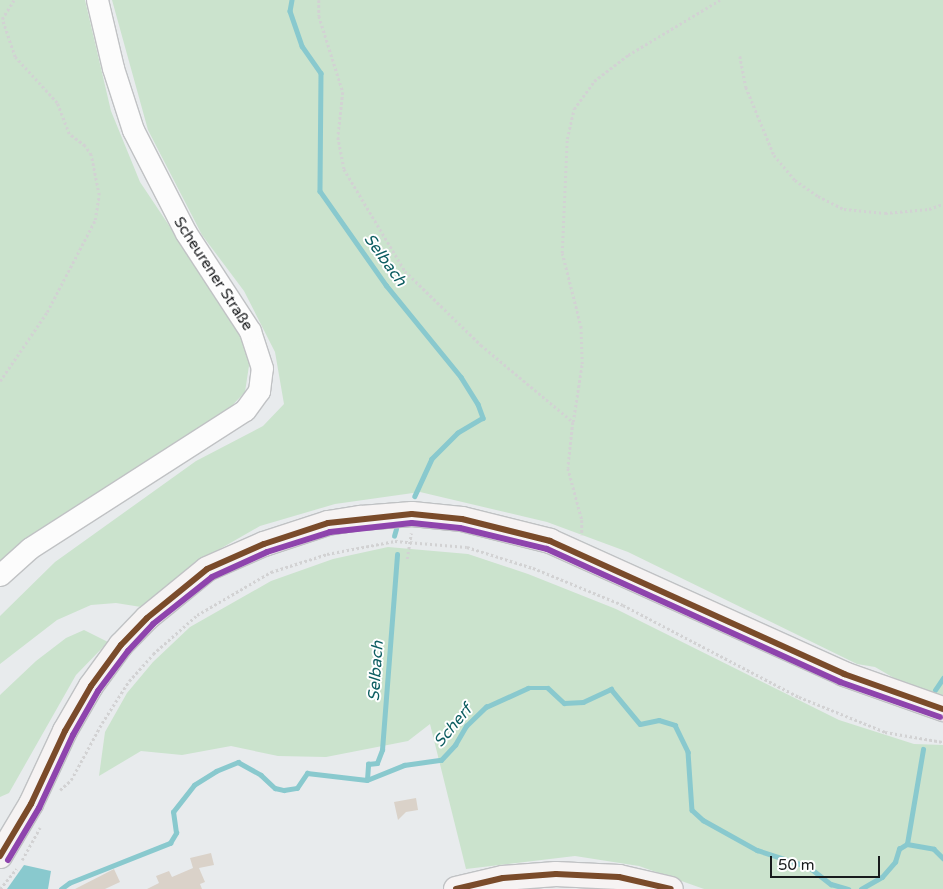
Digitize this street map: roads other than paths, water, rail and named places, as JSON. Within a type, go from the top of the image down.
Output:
[{"type":"main road","points":[[3,844],[91,686],[121,645],[162,606],[207,569],[264,544],[328,524],[412,514],[488,524],[578,551],[844,674],[943,708]]},
{"type":"main road","points":[[456,889],[503,878],[556,874],[619,877],[670,889]]},
{"type":"street","name":"Scheurener Straße","points":[[0,575],[30,548],[245,410],[259,391],[262,368],[250,331],[181,226],[133,130],[113,68],[97,0]]},
{"type":"water","points":[[24,865],[51,871],[48,889],[7,889]]},
{"type":"waterway","name":"Selbach","points":[[292,0],[290,11],[302,46],[321,73],[320,191],[386,285],[461,377],[478,404],[483,418],[458,433],[432,459],[415,496]]},
{"type":"waterway","name":"Selbach","points":[[394,536],[396,529]]},
{"type":"waterway","name":"Selbach","points":[[367,780],[368,764],[377,763],[382,750],[397,555]]},
{"type":"waterway","points":[[935,690],[943,678]]},
{"type":"waterway","name":"Scherf","points":[[61,889],[69,883],[170,843],[176,833],[173,812],[194,785],[216,771],[238,762],[261,775],[275,788],[284,790],[297,788],[307,773],[367,780],[404,765],[441,760],[455,745],[466,726],[486,707],[528,688],[548,688],[564,703],[583,702],[611,689],[640,724],[659,720],[675,725],[688,752],[692,810],[703,820],[757,850],[809,867],[831,884],[848,889]]},
{"type":"waterway","points":[[907,844],[923,749]]},
{"type":"waterway","name":"Scherf","points":[[861,889],[882,877],[895,862],[899,849],[907,844],[934,849],[943,858]]}]
